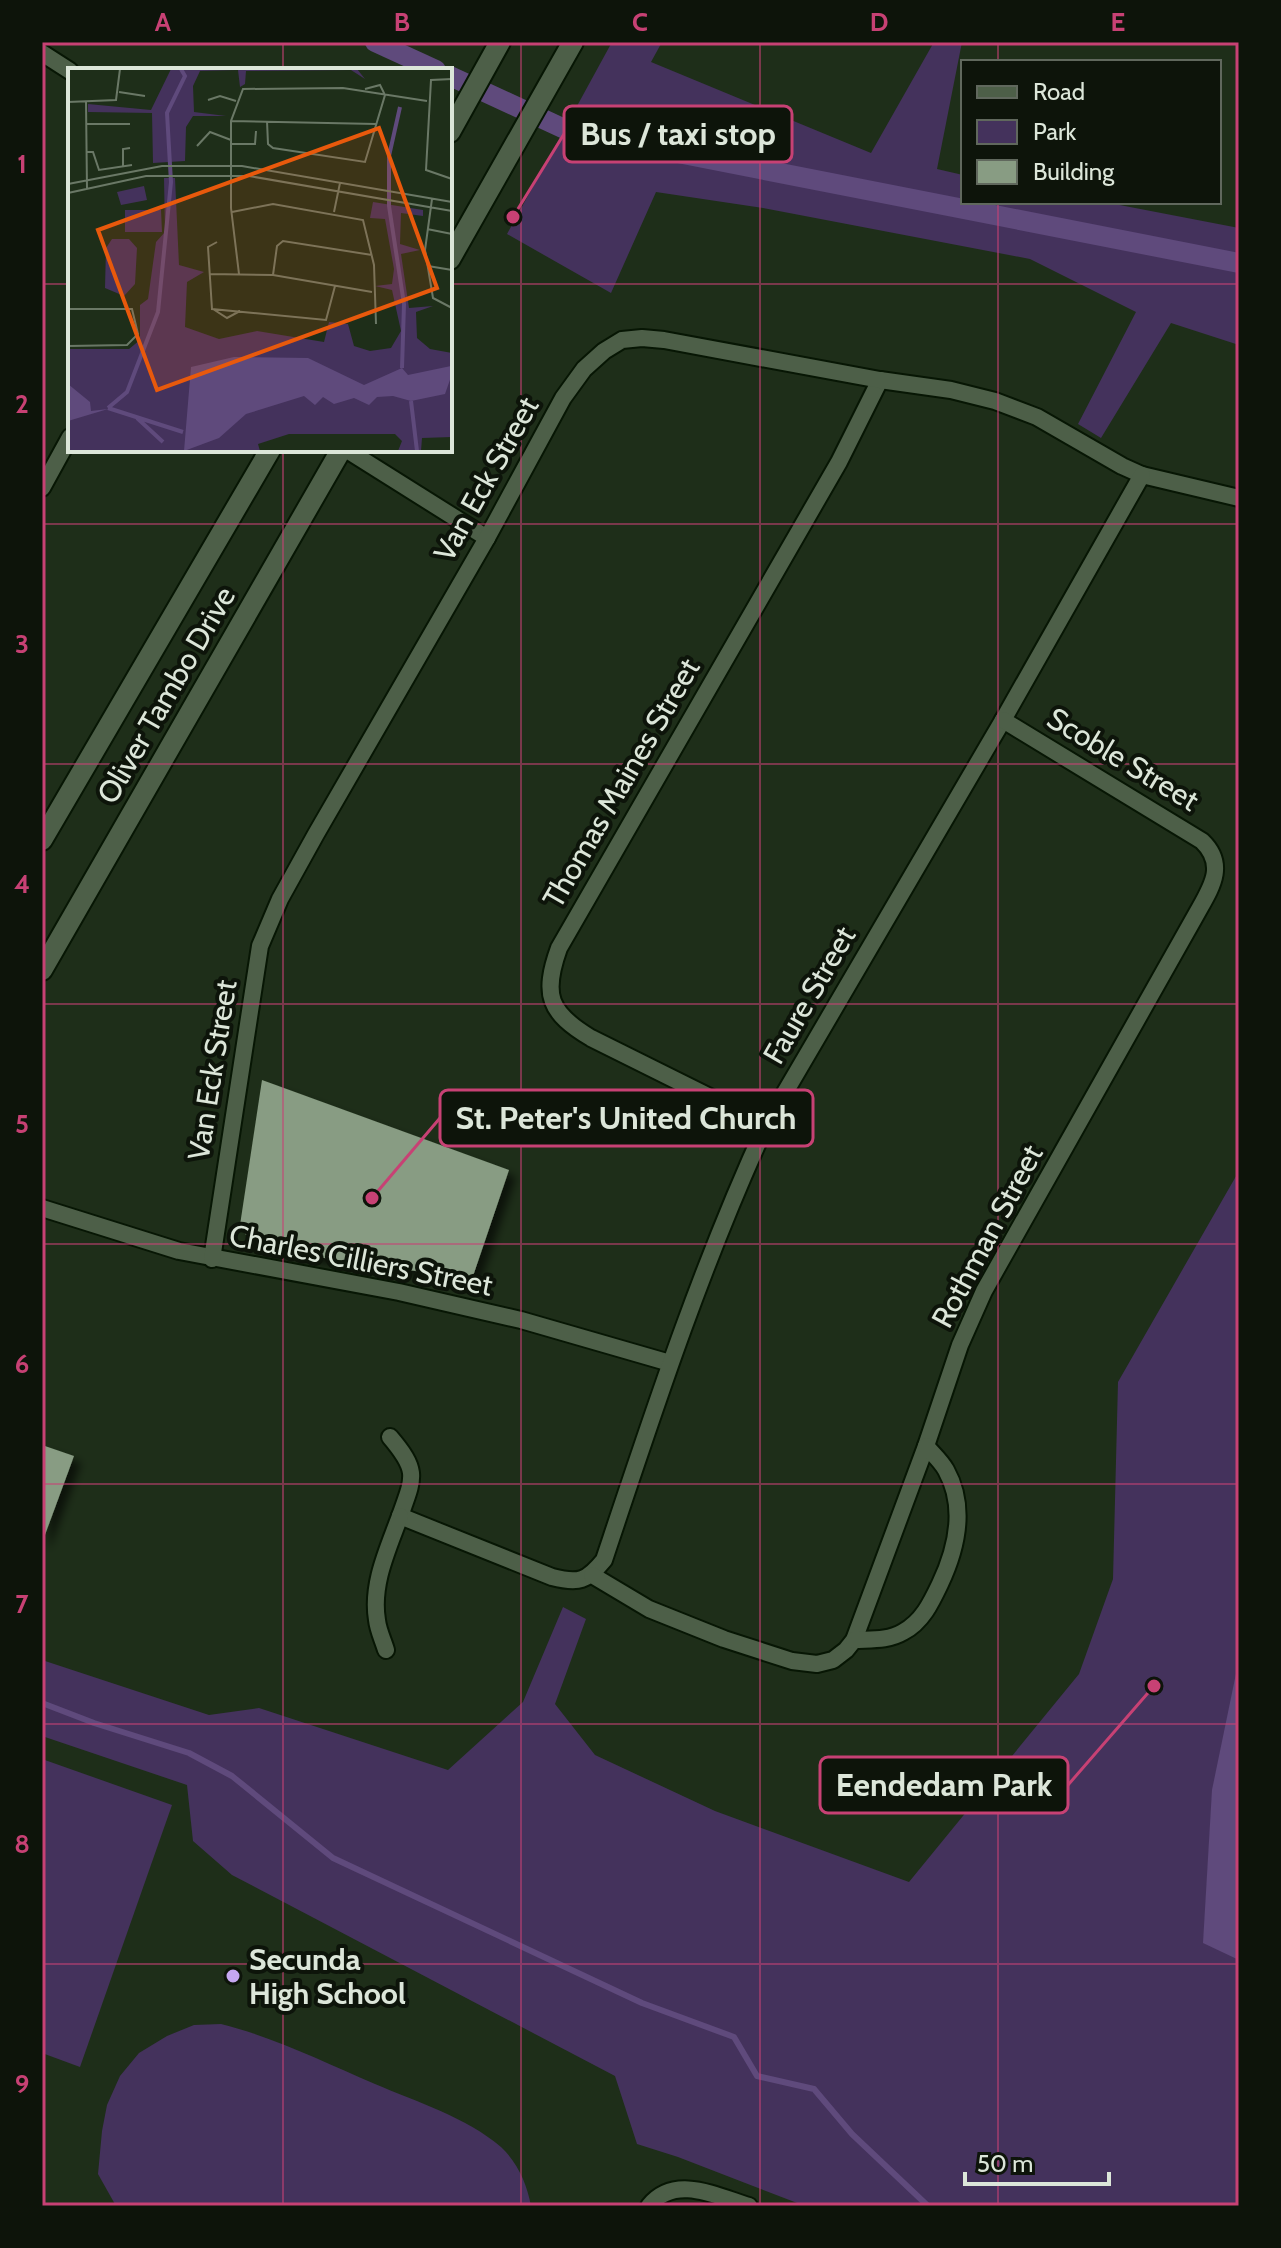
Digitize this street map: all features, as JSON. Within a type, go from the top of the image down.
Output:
[{"type":"street","points":[[452,128],[500,42]]},
{"type":"street","points":[[452,255],[573,42]]},
{"type":"street","points":[[42,53],[68,70]]},
{"type":"street","name":"Van Eck Street","points":[[212,1259],[260,946],[280,899],[570,389],[584,369],[604,351],[622,340],[664,340],[951,390],[995,401],[1037,417],[1142,475],[1239,498]]},
{"type":"street","name":"Thomas Maines Street","points":[[766,1125],[571,1026],[552,1001],[549,984],[551,968],[566,935],[839,462],[880,380]]},
{"type":"street","points":[[42,488],[68,441]]},
{"type":"street","name":"Oliver Tambo Drive","points":[[42,840],[269,452]]},
{"type":"street","name":"Oliver Tambo Drive","points":[[42,970],[343,452]]},
{"type":"street","points":[[347,452],[487,538]]},
{"type":"street","name":"Faure Street","points":[[592,1575],[604,1560],[670,1363],[739,1184],[766,1125],[1142,475]]},
{"type":"street","name":"Scoble Street","points":[[1003,720],[1191,833],[1211,850]]},
{"type":"street","name":"Rothman Street","points":[[592,1575],[649,1609],[724,1639],[792,1661],[817,1664],[833,1660],[846,1650],[854,1640],[960,1345],[984,1291],[1210,889],[1216,862],[1211,850]]},
{"type":"street","name":"Charles Cilliers Street","points":[[42,1208],[179,1251],[399,1292],[521,1320],[670,1363]]},
{"type":"street","points":[[386,1650],[377,1621],[375,1599],[380,1572],[411,1484],[412,1473],[405,1455],[390,1437]]},
{"type":"street","points":[[854,1640],[886,1639],[916,1623],[931,1605],[949,1566],[957,1539],[955,1498],[945,1468],[926,1446]]},
{"type":"street","points":[[400,1516],[552,1577],[577,1581],[592,1575]]},
{"type":"street","points":[[649,2206],[656,2196],[684,2188],[749,2206]]},
{"type":"green space","points":[[612,42],[662,42],[651,62],[871,153],[934,42],[962,42],[937,169],[961,175],[961,204],[1114,204],[1239,228],[1239,345],[1171,323],[1101,438],[1078,424],[1136,312],[1030,259],[763,208],[656,192],[611,293],[507,234]]},
{"type":"green space","points":[[1239,1171],[1239,2206],[805,2206],[637,2144],[615,2076],[232,1875],[193,1841],[187,1785],[42,1736],[42,1660],[209,1715],[259,1708],[448,1770],[523,1702],[563,1607],[586,1619],[555,1704],[595,1755],[715,1811],[909,1882],[1079,1674],[1113,1579],[1118,1382]]},
{"type":"green space","points":[[42,1759],[172,1805],[80,2067],[42,2053]]},
{"type":"green space","points":[[221,2024],[299,2051],[472,2127],[501,2147],[512,2160],[524,2182],[531,2206],[116,2206],[98,2174],[107,2105],[120,2076],[139,2053],[167,2036],[194,2025]]},
{"type":"shaded area","points":[[1239,1659],[1239,1960],[1203,1943],[1212,1790]]},
{"type":"building","points":[[262,1080],[509,1170],[472,1279],[254,1248],[240,1225]]},
{"type":"building","points":[[42,1445],[74,1456],[42,1543]]},
{"type":"waterway","points":[[375,42],[432,68]]},
{"type":"waterway","points":[[452,77],[571,132],[1239,263]]},
{"type":"waterway","points":[[42,1703],[189,1753],[232,1776],[333,1858],[642,2003],[734,2037],[757,2076],[814,2089],[852,2134],[928,2206]]},
{"type":"place","name":"Bus / taxi stop","points":[[513,217]]},
{"type":"place","name":"St. Peter's United Church","points":[[372,1198]]},
{"type":"place","name":"Eendedam Park","points":[[1154,1686]]},
{"type":"place","name":"Secunda High School","points":[[233,1976]]}]
